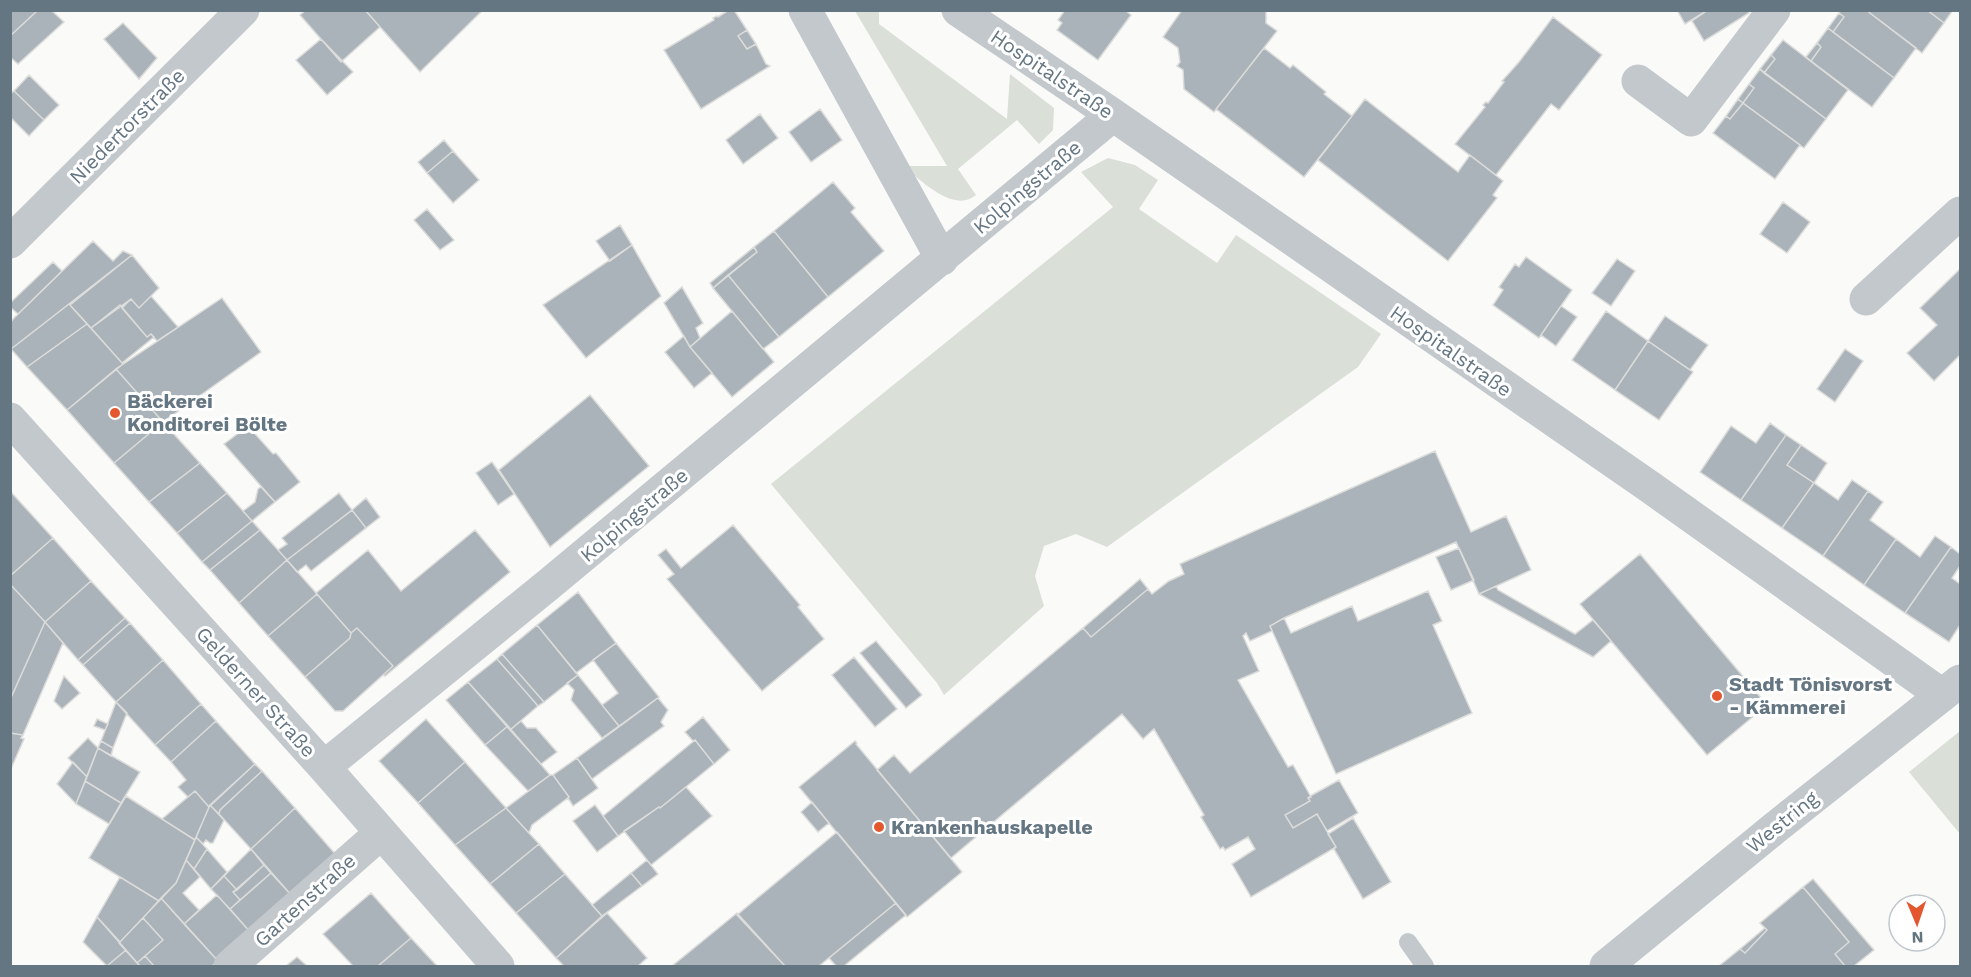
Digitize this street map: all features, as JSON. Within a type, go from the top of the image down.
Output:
[{"type":"street","name":"Niedertorstraße","points":[[10,242],[243,10]]},
{"type":"street","points":[[805,10],[942,259]]},
{"type":"street","name":"Hospitalstraße","points":[[958,10],[1650,487],[1951,688]]},
{"type":"street","points":[[1638,81],[1691,120],[1774,10]]},
{"type":"street","name":"Kolpingstraße","points":[[324,767],[558,578],[1113,115]]},
{"type":"street","points":[[1866,298],[1960,213]]},
{"type":"street","name":"Gelderner Straße","points":[[10,419],[324,767],[498,966]]},
{"type":"street","name":"Westring","points":[[1606,966],[1951,688]]},
{"type":"street","name":"Gartenstraße","points":[[230,966],[381,833]]},
{"type":"lane","points":[[1408,942],[1425,966]]},
{"type":"shaded area","points":[[855,11],[879,11],[879,24],[1007,119],[1010,74],[1054,108],[1053,130],[1039,144],[1017,120],[958,169],[976,195],[967,200],[958,200],[938,193],[904,166],[947,166]]},
{"type":"shaded area","points":[[1108,158],[1135,165],[1158,180],[1139,209],[1217,263],[1236,235],[1381,334],[1358,367],[1107,547],[1076,534],[1044,546],[1035,576],[1044,606],[944,695],[937,683],[771,484],[1113,207],[1081,172]]},
{"type":"shaded area","points":[[1960,731],[1960,834],[1909,772]]},
{"type":"building","points":[[10,10],[38,10],[10,36]]},
{"type":"building","points":[[38,10],[51,10],[64,22],[18,64],[10,57],[10,36]]},
{"type":"building","points":[[306,10],[365,10],[380,27],[341,62],[300,15]]},
{"type":"building","points":[[365,10],[483,10],[420,72]]},
{"type":"building","points":[[729,10],[734,10],[747,30],[738,36],[747,49],[756,44],[766,64],[770,66],[701,109],[664,50]]},
{"type":"building","points":[[1065,10],[1125,10],[1131,15],[1098,60],[1057,30],[1062,23],[1058,20]]},
{"type":"building","points":[[1182,10],[1266,10],[1266,23],[1277,31],[1214,112],[1184,89],[1183,70],[1177,66],[1180,62],[1178,48],[1163,37]]},
{"type":"building","points":[[1677,10],[1708,10],[1685,24]]},
{"type":"building","points":[[1708,10],[1747,10],[1749,13],[1704,41],[1692,21]]},
{"type":"building","points":[[1841,10],[1866,10],[1916,48],[1894,78],[1833,32],[1844,17],[1839,13]]},
{"type":"building","points":[[1866,10],[1927,10],[1944,23],[1922,53]]},
{"type":"building","points":[[1927,10],[1953,10],[1944,23]]},
{"type":"building","points":[[1839,13],[1844,17],[1833,32],[1828,28]]},
{"type":"building","points":[[1553,17],[1602,55],[1559,110],[1551,104],[1496,175],[1455,144]]},
{"type":"building","points":[[123,23],[157,58],[139,79],[104,39]]},
{"type":"building","points":[[1828,28],[1894,78],[1872,107],[1811,61],[1821,47],[1817,43]]},
{"type":"building","points":[[747,30],[756,44],[747,49],[738,36]]},
{"type":"building","points":[[321,39],[353,72],[327,95],[296,60]]},
{"type":"building","points":[[1783,40],[1848,90],[1826,119],[1764,73],[1775,59],[1771,55]]},
{"type":"building","points":[[1817,43],[1821,47],[1811,61],[1806,57]]},
{"type":"building","points":[[1264,48],[1290,68],[1293,65],[1352,116],[1304,177],[1216,109]]},
{"type":"building","points":[[1771,55],[1775,59],[1764,73],[1760,69]]},
{"type":"building","points":[[1760,69],[1826,119],[1804,148],[1743,103],[1754,88],[1749,84]]},
{"type":"building","points":[[29,75],[59,105],[44,120],[14,91]]},
{"type":"building","points":[[1749,84],[1754,88],[1743,103],[1738,99]]},
{"type":"building","points":[[14,91],[44,120],[29,136],[10,117],[10,94]]},
{"type":"building","points":[[1365,99],[1458,172],[1470,155],[1503,181],[1493,195],[1497,198],[1448,261],[1318,160]]},
{"type":"building","points":[[1738,99],[1743,103],[1730,119],[1726,116]]},
{"type":"building","points":[[1743,103],[1800,145],[1775,179],[1713,133],[1726,116],[1730,119]]},
{"type":"building","points":[[820,109],[842,140],[811,162],[789,132]]},
{"type":"building","points":[[760,114],[778,138],[743,164],[726,140]]},
{"type":"building","points":[[444,140],[453,151],[427,173],[418,162]]},
{"type":"building","points":[[453,151],[479,180],[453,203],[427,173]]},
{"type":"building","points":[[833,182],[855,208],[851,212],[884,251],[828,297],[774,231]]},
{"type":"building","points":[[1783,202],[1810,222],[1787,253],[1760,234]]},
{"type":"building","points":[[427,209],[454,240],[440,250],[414,220]]},
{"type":"building","points":[[620,225],[632,245],[610,261],[596,241]]},
{"type":"building","points":[[774,231],[828,297],[779,337],[728,275],[757,252],[754,247]]},
{"type":"building","points":[[93,241],[113,261],[123,251],[132,255],[11,349],[10,323]]},
{"type":"building","points":[[632,245],[661,296],[586,358],[543,305]]},
{"type":"building","points":[[754,247],[757,252],[713,288],[710,283]]},
{"type":"building","points":[[132,255],[159,288],[139,308],[131,299],[91,328],[70,305]]},
{"type":"building","points":[[1526,257],[1572,290],[1539,338],[1493,305],[1503,290],[1499,287],[1515,264],[1519,267]]},
{"type":"building","points":[[1617,259],[1635,271],[1611,306],[1592,293]]},
{"type":"building","points":[[53,262],[62,271],[18,314],[10,307],[10,303]]},
{"type":"building","points":[[1960,269],[1960,355],[1934,381],[1907,353],[1937,325],[1920,308]]},
{"type":"building","points":[[728,275],[779,337],[763,349],[713,288]]},
{"type":"building","points":[[682,287],[703,323],[696,328],[700,338],[690,347],[664,303]]},
{"type":"building","points":[[151,296],[178,327],[157,341],[151,334],[147,337],[122,308],[131,299],[139,308]]},
{"type":"building","points":[[222,298],[261,352],[163,422],[116,369]]},
{"type":"building","points":[[69,304],[87,324],[27,367],[11,349]]},
{"type":"building","points":[[120,305],[147,337],[151,334],[154,337],[122,363],[91,328]]},
{"type":"building","points":[[1561,306],[1577,317],[1556,346],[1541,335]]},
{"type":"building","points":[[732,311],[774,362],[732,397],[690,347]]},
{"type":"building","points":[[1606,311],[1648,341],[1615,390],[1572,360]]},
{"type":"building","points":[[1665,316],[1708,345],[1690,370],[1648,341]]},
{"type":"building","points":[[87,324],[123,364],[67,410],[27,367]]},
{"type":"building","points":[[684,336],[690,347],[712,373],[694,388],[665,352]]},
{"type":"building","points":[[1648,341],[1693,372],[1659,420],[1615,390]]},
{"type":"building","points":[[1845,349],[1863,361],[1835,402],[1817,389]]},
{"type":"building","points":[[116,369],[163,422],[114,463],[67,410]]},
{"type":"building","points":[[590,395],[649,466],[550,547],[499,470]]},
{"type":"building","points":[[163,422],[200,463],[149,502],[114,463]]},
{"type":"building","points":[[1770,423],[1786,435],[1741,500],[1700,472],[1731,426],[1756,443]]},
{"type":"building","points":[[248,426],[273,454],[276,453],[300,482],[275,502],[224,444]]},
{"type":"building","points":[[1786,435],[1801,445],[1787,465],[1814,483],[1782,528],[1741,500]]},
{"type":"building","points":[[1801,445],[1827,463],[1814,483],[1787,465]]},
{"type":"building","points":[[1435,451],[1471,532],[1506,516],[1531,570],[1479,594],[1456,542],[1284,618],[1270,626],[1272,631],[1250,641],[1246,633],[1243,636],[1259,671],[1238,680],[1288,767],[1293,765],[1311,797],[1308,798],[1310,801],[1285,815],[1293,828],[1317,814],[1336,847],[1251,897],[1232,864],[1255,849],[1248,837],[1225,850],[1223,847],[1220,849],[1201,817],[1204,815],[1154,729],[1143,739],[1122,714],[951,858],[877,770],[894,755],[910,773],[1083,628],[1091,637],[1148,589],[1152,594],[1169,581],[1184,574],[1180,564]]},
{"type":"building","points":[[492,462],[514,494],[498,505],[476,473]]},
{"type":"building","points":[[200,463],[227,493],[177,533],[149,502]]},
{"type":"building","points":[[1852,480],[1868,491],[1823,556],[1782,528],[1814,483],[1838,500]]},
{"type":"building","points":[[261,487],[275,502],[252,521],[243,511],[255,502],[258,489]]},
{"type":"building","points":[[10,491],[53,538],[10,576]]},
{"type":"building","points":[[1868,491],[1883,502],[1870,520],[1896,539],[1864,585],[1823,556]]},
{"type":"building","points":[[227,493],[252,521],[202,562],[177,533]]},
{"type":"building","points":[[339,493],[352,510],[287,560],[278,550],[287,544],[282,538]]},
{"type":"building","points":[[366,498],[380,517],[366,528],[352,510]]},
{"type":"building","points":[[352,510],[366,528],[311,571],[306,565],[297,572],[287,560]]},
{"type":"building","points":[[252,521],[260,530],[210,570],[202,562]]},
{"type":"building","points":[[733,525],[800,605],[798,607],[824,639],[762,691],[667,579],[674,574],[658,555],[666,549],[681,568]]},
{"type":"building","points":[[260,530],[287,560],[239,603],[210,570]]},
{"type":"building","points":[[475,530],[510,572],[385,676],[383,675],[393,666],[357,628],[351,633],[316,593],[368,550],[401,591]]},
{"type":"building","points":[[1935,536],[1951,547],[1905,613],[1864,585],[1896,539],[1920,557]]},
{"type":"building","points":[[53,538],[91,581],[45,622],[10,584],[10,576]]},
{"type":"building","points":[[1951,547],[1960,554],[1960,566],[1952,578],[1960,584],[1960,625],[1949,642],[1905,613]]},
{"type":"building","points":[[1459,548],[1474,580],[1451,590],[1436,557]]},
{"type":"building","points":[[1640,554],[1767,705],[1707,755],[1580,604]]},
{"type":"building","points":[[287,560],[317,594],[268,636],[239,603]]},
{"type":"building","points":[[1140,579],[1148,589],[1091,637],[1083,628]]},
{"type":"building","points":[[91,581],[125,618],[78,660],[45,622]]},
{"type":"building","points":[[10,584],[45,622],[10,700]]},
{"type":"building","points":[[1496,586],[1498,590],[1575,634],[1593,620],[1611,641],[1593,657],[1479,594]]},
{"type":"building","points":[[1428,591],[1442,621],[1433,625],[1472,713],[1336,774],[1270,626],[1284,618],[1291,633],[1352,606],[1358,621]]},
{"type":"building","points":[[578,592],[616,643],[576,673],[537,625]]},
{"type":"building","points":[[317,594],[351,633],[350,638],[305,677],[268,636]]},
{"type":"building","points":[[125,618],[130,623],[83,665],[78,660]]},
{"type":"building","points":[[45,622],[63,643],[23,735],[10,733],[10,700]]},
{"type":"building","points":[[130,623],[163,660],[116,702],[83,665]]},
{"type":"building","points":[[537,625],[578,675],[544,702],[502,654]]},
{"type":"building","points":[[357,628],[393,666],[343,711],[335,711],[305,677],[350,638],[351,633]]},
{"type":"building","points":[[876,641],[922,695],[906,708],[860,653]]},
{"type":"building","points":[[616,643],[659,697],[619,726],[602,705],[618,693],[593,660]]},
{"type":"building","points":[[502,654],[544,702],[538,706],[497,659]]},
{"type":"building","points":[[854,657],[897,709],[875,727],[832,675]]},
{"type":"building","points":[[497,659],[538,706],[510,730],[468,682]]},
{"type":"building","points":[[163,660],[201,704],[155,745],[116,702]]},
{"type":"building","points":[[578,675],[619,726],[602,738],[571,700],[574,690],[567,683]]},
{"type":"building","points":[[64,676],[80,693],[62,709],[54,701]]},
{"type":"building","points":[[468,682],[508,726],[485,745],[446,700]]},
{"type":"building","points":[[658,698],[668,710],[661,722],[664,726],[592,779],[577,758]]},
{"type":"building","points":[[116,702],[127,713],[113,748],[101,741]]},
{"type":"building","points":[[201,704],[216,721],[171,762],[155,745]]},
{"type":"building","points":[[703,717],[730,750],[714,764],[695,740],[693,741],[685,732]]},
{"type":"building","points":[[97,719],[108,724],[105,730],[94,726]]},
{"type":"building","points":[[426,719],[465,762],[418,803],[379,761]]},
{"type":"building","points":[[216,721],[255,764],[209,807],[195,791],[188,797],[178,787],[186,780],[171,762]]},
{"type":"building","points":[[521,721],[527,728],[536,728],[557,752],[541,764],[510,730]]},
{"type":"building","points":[[508,726],[550,775],[528,791],[485,745]]},
{"type":"building","points":[[10,733],[23,735],[21,738],[24,739],[10,771]]},
{"type":"building","points":[[88,738],[98,748],[87,777],[68,758]]},
{"type":"building","points":[[695,740],[714,764],[660,808],[618,836],[603,816]]},
{"type":"building","points":[[101,741],[113,748],[111,756],[98,748]]},
{"type":"building","name":"Krankenhauskapelle","points":[[855,741],[962,872],[907,917],[799,787]]},
{"type":"building","points":[[98,748],[140,772],[121,803],[85,781]]},
{"type":"building","points":[[577,758],[598,788],[573,806],[553,775]]},
{"type":"building","points":[[73,762],[87,777],[76,804],[57,784]]},
{"type":"building","points":[[465,762],[506,808],[455,845],[418,803]]},
{"type":"building","points":[[255,764],[262,771],[220,810],[219,814],[210,805]]},
{"type":"building","points":[[262,771],[295,808],[251,849],[219,814],[220,810]]},
{"type":"building","points":[[553,775],[569,797],[532,825],[529,833],[506,808]]},
{"type":"building","points":[[1339,780],[1358,813],[1327,831],[1317,814],[1293,828],[1285,815],[1310,801],[1308,798],[1312,795]]},
{"type":"building","points":[[85,781],[121,803],[109,824],[76,804]]},
{"type":"building","points":[[686,787],[712,816],[651,865],[624,831],[660,808]]},
{"type":"building","points":[[195,791],[209,807],[195,840],[162,819]]},
{"type":"building","points":[[126,796],[195,840],[176,883],[159,901],[89,858]]},
{"type":"building","points":[[812,802],[829,823],[818,832],[801,812]]},
{"type":"building","points":[[210,805],[224,820],[213,843],[206,840],[203,844],[196,837]]},
{"type":"building","points":[[595,805],[618,836],[597,852],[573,821]]},
{"type":"building","points":[[295,808],[337,856],[292,896],[251,849]]},
{"type":"building","points":[[506,808],[539,844],[490,884],[455,845]]},
{"type":"building","points":[[1353,818],[1391,882],[1363,899],[1334,849],[1336,847],[1328,834]]},
{"type":"building","points":[[837,832],[896,903],[819,966],[785,966],[737,915]]},
{"type":"building","points":[[196,837],[207,849],[194,869],[186,860]]},
{"type":"building","points":[[539,844],[565,874],[516,913],[490,884]]},
{"type":"building","points":[[207,849],[227,872],[211,889],[194,869]]},
{"type":"building","points":[[251,849],[264,865],[237,890],[224,876]]},
{"type":"building","points":[[186,860],[200,877],[183,893],[199,910],[184,924],[161,898],[176,883]]},
{"type":"building","points":[[647,860],[658,874],[642,886],[631,873]]},
{"type":"building","points":[[264,865],[271,873],[240,900],[233,892]]},
{"type":"building","points":[[271,873],[292,896],[251,933],[230,909]]},
{"type":"building","points":[[631,873],[642,886],[602,916],[592,905]]},
{"type":"building","points":[[565,874],[602,916],[556,958],[516,913]]},
{"type":"building","points":[[224,876],[237,890],[233,892],[240,900],[230,909],[211,889]]},
{"type":"building","points":[[120,877],[159,901],[120,942],[97,917]]},
{"type":"building","points":[[1813,879],[1874,950],[1854,966],[1845,966],[1835,954],[1849,942],[1803,887]]},
{"type":"building","points":[[1803,887],[1849,942],[1835,954],[1845,966],[1719,966],[1740,949],[1745,953],[1767,930],[1760,923]]},
{"type":"building","points":[[371,893],[411,938],[378,966],[353,966],[323,934]]},
{"type":"building","points":[[217,895],[251,933],[218,961],[184,924]]},
{"type":"building","points":[[161,898],[218,961],[212,966],[154,966],[145,956],[163,940],[143,918]]},
{"type":"building","points":[[896,903],[906,915],[844,966],[836,966],[829,958]]},
{"type":"building","points":[[607,913],[647,958],[638,966],[564,966],[556,958]]},
{"type":"building","points":[[737,913],[785,966],[672,966]]},
{"type":"building","points":[[97,917],[126,950],[107,966],[83,942]]},
{"type":"building","points":[[143,918],[163,940],[137,963],[119,943]]},
{"type":"building","points":[[1765,928],[1767,930],[1745,953],[1740,949]]},
{"type":"building","points":[[411,938],[437,966],[378,966]]},
{"type":"building","points":[[126,950],[140,966],[107,966]]},
{"type":"building","points":[[145,956],[154,966],[140,966],[137,963]]},
{"type":"building","points":[[297,957],[307,966],[286,966]]},
{"type":"place","name":"Bäckerei Konditorei Bölte","points":[[115,413]]},
{"type":"place","name":"Stadt Tönisvorst - Kämmerei","points":[[1717,696]]},
{"type":"place","name":"Krankenhauskapelle","points":[[879,827]]}]
